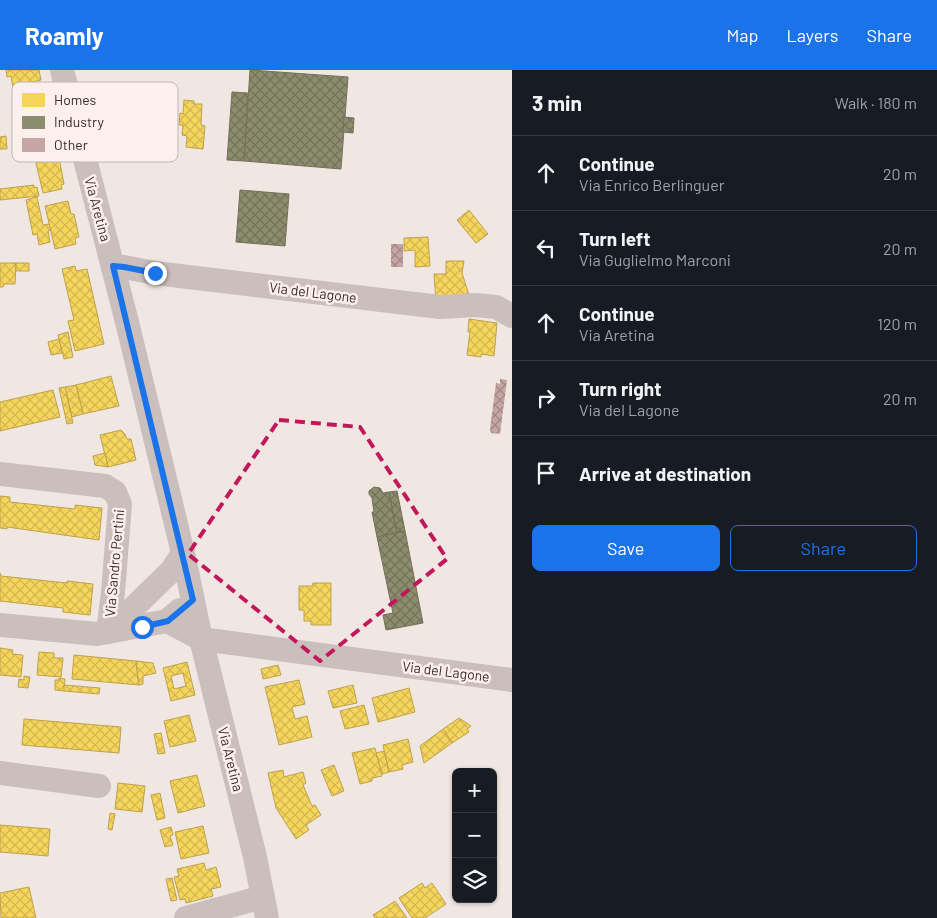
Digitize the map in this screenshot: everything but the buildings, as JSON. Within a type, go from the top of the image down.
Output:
[{"type":"street","name":"Via Aretina","points":[[86,162],[183,553],[201,639],[255,857],[265,908]]},
{"type":"street","name":"Via del Lagone","points":[[113,266],[155,273],[440,307],[475,305],[496,307],[512,316]]},
{"type":"street","name":"Via Sandro Pertini","points":[[0,474],[105,486],[115,492],[120,504],[112,631]]},
{"type":"street","points":[[112,631],[172,570],[183,553]]},
{"type":"street","points":[[146,596],[171,596],[193,600]]},
{"type":"street","points":[[0,625],[97,634],[168,621],[193,600]]},
{"type":"street","points":[[168,621],[201,639]]},
{"type":"street","name":"Via del Lagone","points":[[201,639],[512,680]]},
{"type":"street","points":[[0,773],[99,786]]},
{"type":"street","points":[[186,918],[265,908]]},
{"type":"highlighted area","points":[[279,420],[360,427],[447,559],[320,661],[188,554]]},
{"type":"route","points":[[142,627],[168,621],[193,600],[113,266],[155,273]]}]
